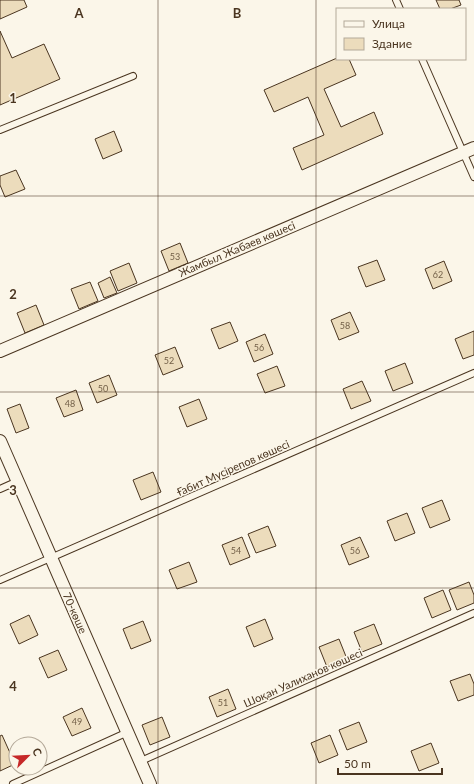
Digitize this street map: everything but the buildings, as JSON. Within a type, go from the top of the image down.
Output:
[{"type":"street","name":"Жамбыл Жабаев көшесі","points":[[0,351],[468,150]]},
{"type":"street","name":"70-көше","points":[[0,441],[150,784]]},
{"type":"lane","points":[[423,60],[468,150],[474,177]]},
{"type":"lane","points":[[0,130],[133,76]]},
{"type":"lane","name":"Ғабит Мүсірепов көшесі","points":[[0,580],[52,559],[474,373]]},
{"type":"lane","points":[[0,489],[18,481]]},
{"type":"lane","name":"Шоқан Уалиханов көшесі","points":[[140,761],[474,613]]},
{"type":"lane","points":[[13,784],[128,732]]}]
